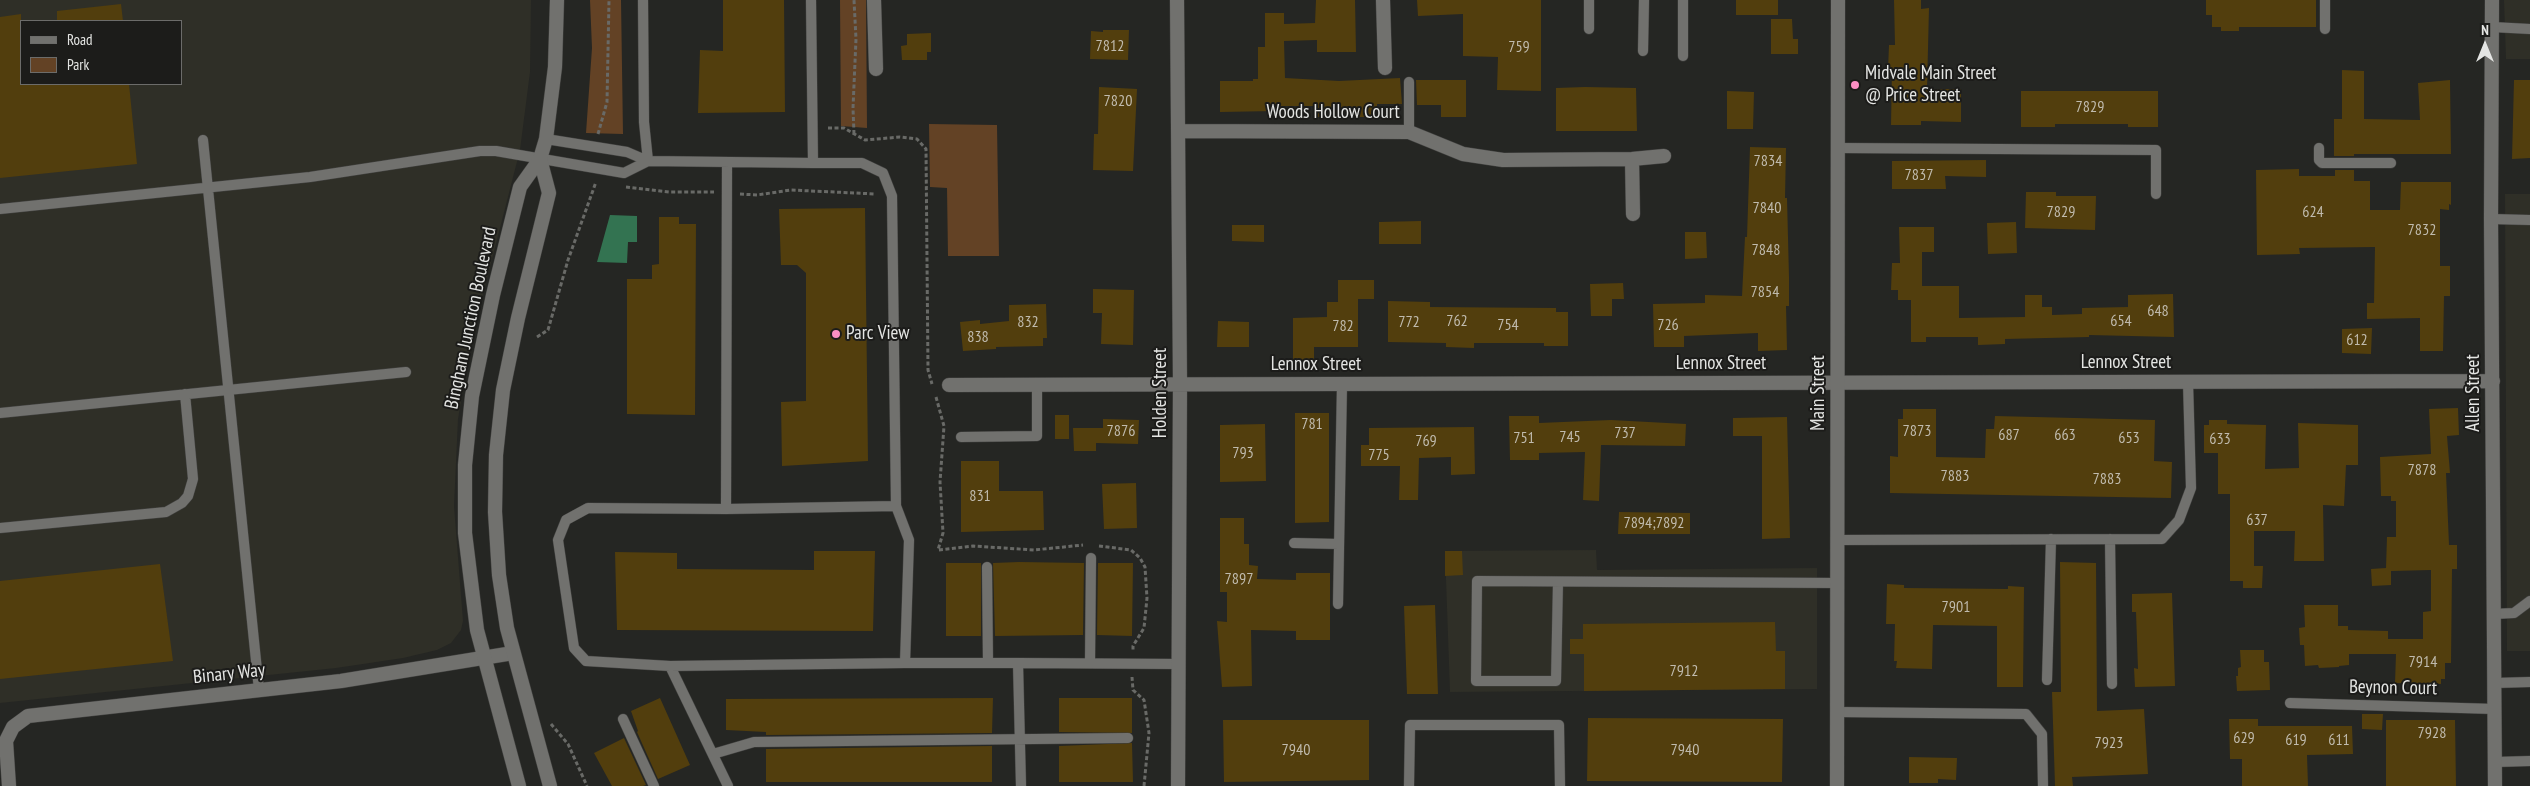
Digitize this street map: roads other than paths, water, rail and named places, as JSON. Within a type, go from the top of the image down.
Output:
[{"type":"street","name":"Bingham Junction Boulevard","points":[[519,786],[482,658],[472,599],[465,533],[467,430],[478,362],[520,187],[540,159],[546,139],[555,67],[557,0]]},
{"type":"street","points":[[874,0],[876,68]]},
{"type":"street","name":"Holden Street","points":[[1177,0],[1180,384],[1178,786]]},
{"type":"street","points":[[1383,0],[1385,68]]},
{"type":"street","name":"Main Street","points":[[1837,786],[1838,0]]},
{"type":"street","name":"Allen Street","points":[[2492,0],[2491,220],[2495,786]]},
{"type":"street","name":"Woods Hollow Court","points":[[1179,131],[1409,132],[1462,154],[1483,158],[1632,159],[1664,156]]},
{"type":"street","points":[[540,159],[549,193],[509,356],[496,455],[496,542],[503,602],[513,653],[550,786]]},
{"type":"street","points":[[1632,159],[1633,214]]},
{"type":"street","name":"Lennox Street","points":[[949,385],[2493,381]]},
{"type":"street","name":"Binary Way","points":[[9,786],[6,741],[13,726],[28,716],[341,681],[513,653]]},
{"type":"lane","points":[[643,0],[644,122],[648,161]]},
{"type":"lane","points":[[811,0],[813,162]]},
{"type":"lane","points":[[1589,0],[1589,29]]},
{"type":"lane","points":[[1643,51],[1644,0]]},
{"type":"lane","points":[[1683,0],[1683,56]]},
{"type":"lane","points":[[2325,0],[2325,29]]},
{"type":"lane","points":[[2492,27],[2530,29]]},
{"type":"lane","points":[[1409,82],[1409,132]]},
{"type":"lane","points":[[546,139],[627,152],[648,161],[862,164],[883,173],[892,196],[896,506],[909,540],[905,663]]},
{"type":"lane","points":[[203,140],[259,690]]},
{"type":"lane","points":[[1838,148],[2156,150],[2156,194]]},
{"type":"lane","points":[[2319,148],[2319,160],[2322,163],[2391,163]]},
{"type":"lane","points":[[0,209],[310,177],[480,151],[496,151],[624,173],[648,161]]},
{"type":"lane","points":[[726,509],[728,163]]},
{"type":"lane","points":[[2491,220],[2530,220]]},
{"type":"lane","points":[[0,413],[406,372]]},
{"type":"lane","points":[[1838,540],[2162,539],[2179,520],[2191,488],[2188,382]]},
{"type":"lane","points":[[1338,604],[1342,384]]},
{"type":"lane","points":[[961,437],[1037,436],[1037,385]]},
{"type":"lane","points":[[0,528],[166,512],[175,508],[188,496],[193,479],[185,394]]},
{"type":"lane","points":[[896,506],[726,509],[588,508],[566,520],[558,540],[574,648],[586,661],[670,666],[905,663],[1179,664]]},
{"type":"lane","points":[[2047,680],[2051,539]]},
{"type":"lane","points":[[2110,539],[2112,684]]},
{"type":"lane","points":[[1294,543],[1339,544]]},
{"type":"lane","points":[[1090,663],[1091,558]]},
{"type":"lane","points":[[987,567],[988,663]]},
{"type":"lane","points":[[1558,582],[1556,681],[1476,681],[1477,581],[1838,584]]},
{"type":"lane","points":[[2494,614],[2514,613],[2530,600]]},
{"type":"lane","points":[[1018,663],[1022,741],[1021,786]]},
{"type":"lane","points":[[670,666],[726,785]]},
{"type":"lane","points":[[2494,683],[2530,682]]},
{"type":"lane","name":"Beynon Court","points":[[2290,703],[2495,709]]},
{"type":"lane","points":[[1837,712],[2026,714],[2042,734],[2043,786]]},
{"type":"lane","points":[[622,719],[654,786]]},
{"type":"lane","points":[[1409,786],[1410,725],[1559,725],[1560,786]]},
{"type":"lane","points":[[713,754],[754,742],[1022,741],[1128,738]]},
{"type":"lane","points":[[2495,762],[2530,761]]},
{"type":"place","name":"Midvale Main Street @ Price Street","points":[[1855,85]]},
{"type":"place","name":"Parc View","points":[[836,334]]}]
